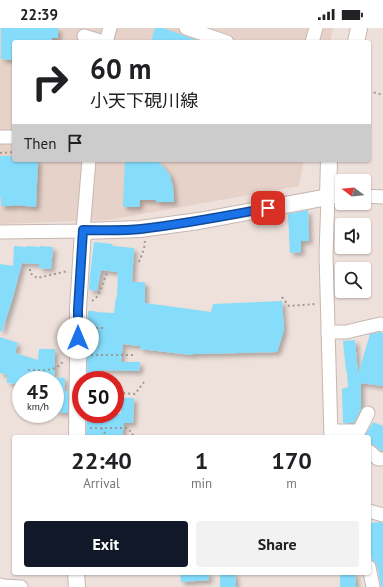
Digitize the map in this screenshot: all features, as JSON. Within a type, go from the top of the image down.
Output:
[{"type":"main road","points":[[356,40],[359,28]]},
{"type":"main road","points":[[78,371],[78,310],[83,230],[146,228],[199,221],[335,196],[329,162]]},
{"type":"main road","points":[[76,575],[78,587]]},
{"type":"street","points":[[105,40],[110,28]]},
{"type":"street","points":[[186,28],[221,40]]},
{"type":"street","points":[[313,40],[316,28]]},
{"type":"street","points":[[84,36],[97,40]]},
{"type":"street","points":[[0,136],[12,137]]},
{"type":"street","points":[[0,232],[83,230],[89,162]]},
{"type":"street","points":[[335,196],[326,254],[331,434],[359,431],[368,413]]},
{"type":"street","points":[[371,196],[383,197]]},
{"type":"street","points":[[328,332],[346,332],[380,324],[383,325]]},
{"type":"street","points":[[371,454],[378,459],[383,459]]},
{"type":"street","points":[[371,512],[383,515]]},
{"type":"street","points":[[370,575],[373,587]]},
{"type":"street","points":[[0,585],[21,587]]},
{"type":"path","points":[[371,92],[383,96]]},
{"type":"path","points":[[0,153],[12,152]]},
{"type":"path","points":[[139,262],[144,249],[146,228]]},
{"type":"path","points":[[30,269],[30,273],[37,278],[81,267]]},
{"type":"path","points":[[78,310],[87,306],[98,296],[107,273]]},
{"type":"path","points":[[282,297],[289,306],[328,303]]},
{"type":"path","points":[[28,370],[48,371],[61,364],[68,354],[78,352],[97,355],[135,355]]},
{"type":"path","points":[[124,393],[135,394],[144,382]]},
{"type":"path","points":[[77,432],[101,428],[126,428],[133,433],[132,435]]},
{"type":"path","points":[[101,428],[106,435]]},
{"type":"shaded area","points":[[0,28],[333,28],[330,40],[12,40],[12,162],[304,162],[299,186],[108,220],[0,224]]},
{"type":"building","points":[[1,28],[58,28],[58,38],[52,38],[52,40],[12,40],[12,60],[1,59]]},
{"type":"building","points":[[155,28],[163,28],[196,40],[152,40]]},
{"type":"building","points":[[0,156],[12,156],[12,162],[38,162],[36,207],[14,205],[1,206]]},
{"type":"building","points":[[125,162],[160,163],[170,175],[173,187],[174,202],[140,200],[139,207],[123,207]]},
{"type":"building","points":[[308,210],[309,241],[301,241],[301,252],[290,253],[288,214]]},
{"type":"building","points":[[94,242],[112,244],[112,246],[134,248],[132,282],[145,282],[145,303],[211,312],[213,304],[282,301],[284,330],[277,352],[192,355],[140,349],[140,346],[123,344],[121,362],[140,362],[139,371],[87,371],[88,311],[114,313],[117,297],[118,274],[117,272],[101,270],[97,291],[89,290]]},
{"type":"building","points":[[14,246],[53,247],[51,269],[39,268],[39,264],[22,263],[2,332],[0,331],[0,264],[13,266]]},
{"type":"building","points":[[380,332],[383,333],[383,386],[361,383],[361,409],[354,423],[343,423],[342,389],[348,387],[343,341],[355,340],[358,374],[370,334]]},
{"type":"building","points":[[0,337],[18,343],[15,353],[38,360],[39,349],[55,349],[54,371],[12,371],[12,383],[7,383],[7,375],[0,373]]},
{"type":"building","points":[[64,391],[68,391],[68,413],[64,413]]},
{"type":"building","points":[[124,398],[134,398],[133,423],[124,423]]},
{"type":"building","points":[[373,422],[383,426],[383,451],[371,444],[371,435],[365,435]]},
{"type":"building","points":[[87,423],[124,423],[122,435],[86,435]]},
{"type":"building","points":[[371,523],[383,523],[383,587],[381,587],[377,565],[372,560],[371,556]]},
{"type":"building","points":[[180,575],[209,575],[209,580],[181,582]]},
{"type":"building","points":[[220,575],[235,575],[236,587],[220,587]]},
{"type":"building","points":[[340,575],[355,575],[356,587],[340,587]]},
{"type":"route","points":[[78,338],[78,309],[83,230],[140,229],[199,221],[268,208]]}]
